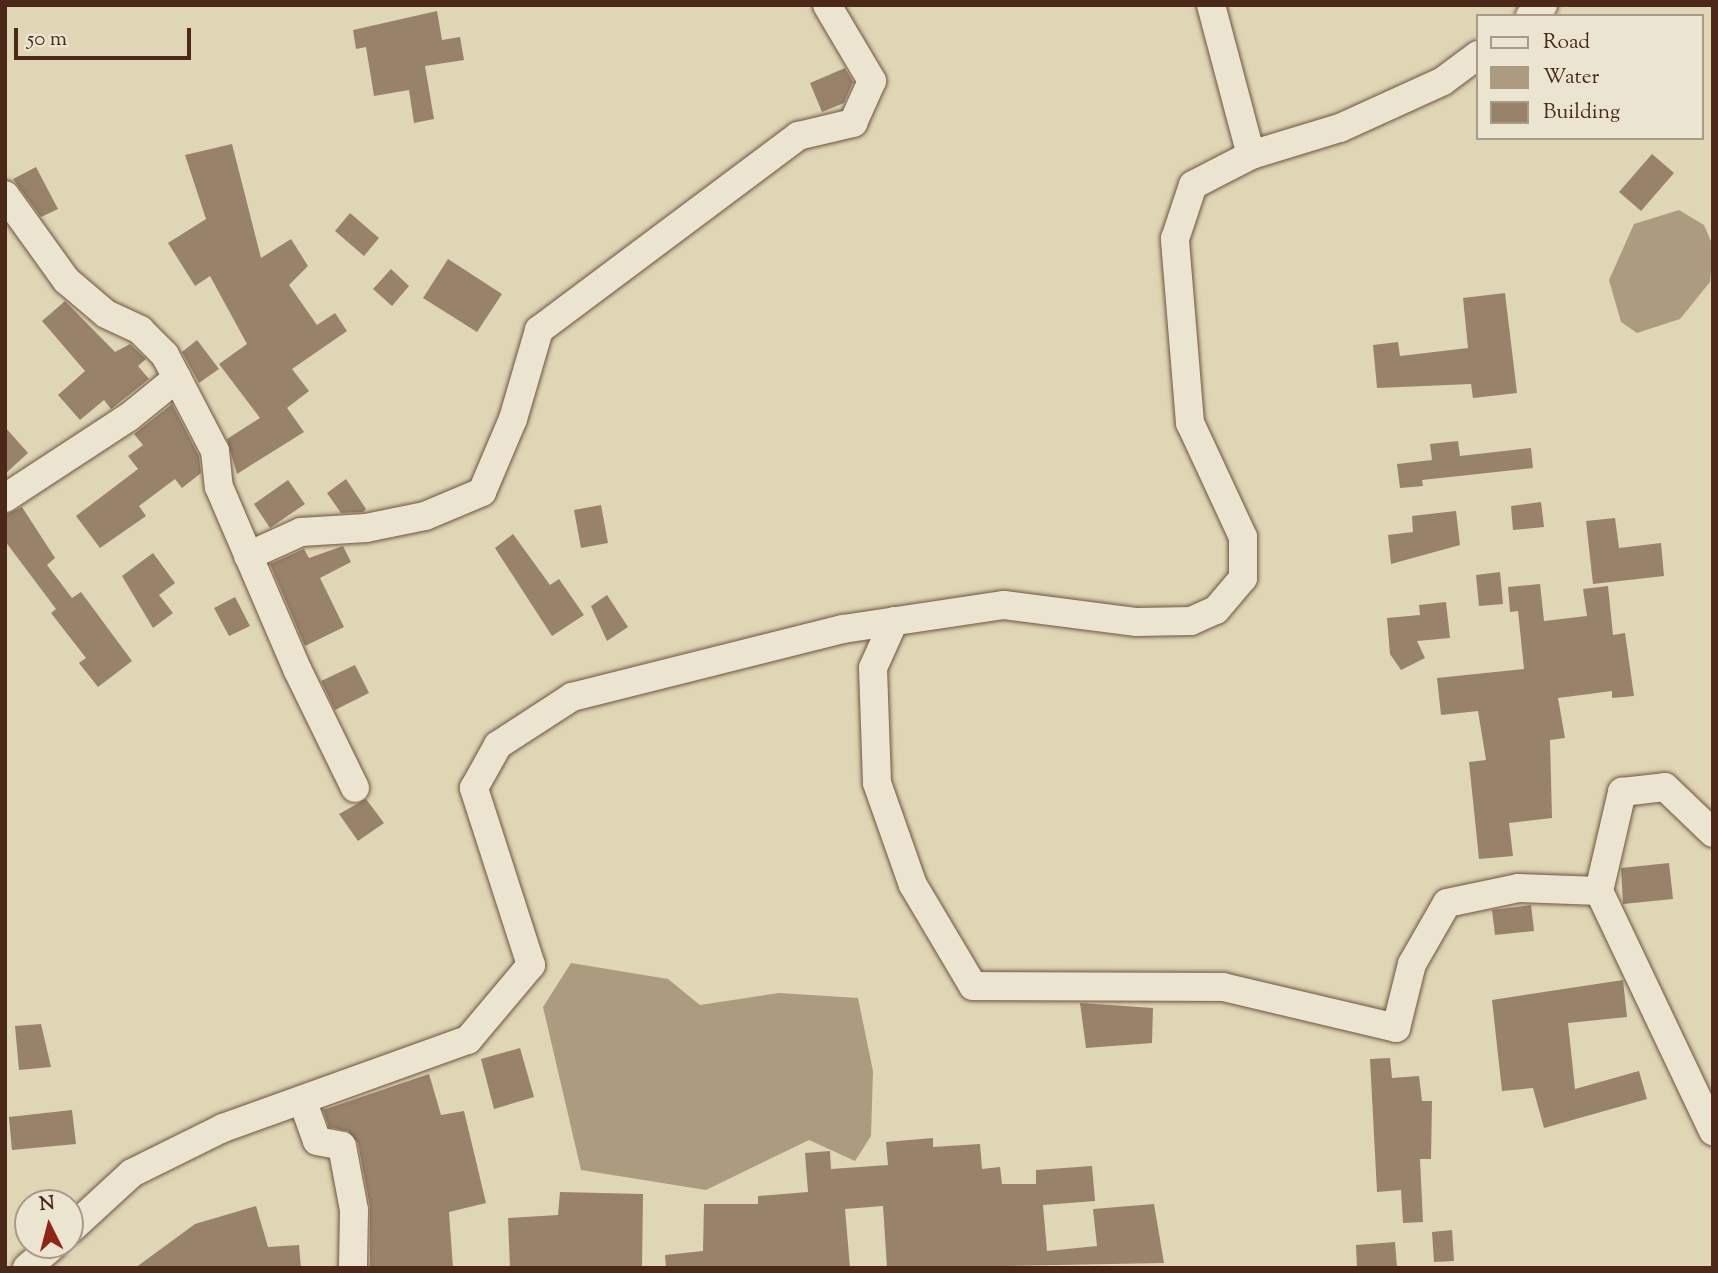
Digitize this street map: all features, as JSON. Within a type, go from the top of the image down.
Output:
[{"type":"street","points":[[248,556],[301,532],[366,528],[425,516],[482,492],[513,419],[539,330],[798,136],[853,123],[872,81],[827,5]]},
{"type":"street","points":[[1210,5],[1251,155]]},
{"type":"street","points":[[84,1217],[132,1173],[223,1128],[303,1102],[468,1040],[531,965],[474,788],[498,746],[572,697],[894,621],[1004,605],[1137,622],[1191,621],[1216,610],[1243,578],[1243,537],[1190,423],[1175,239],[1193,185],[1251,155],[1340,128],[1443,81],[1476,56]]},
{"type":"street","points":[[5,195],[66,280],[106,314],[140,330],[165,355],[215,451],[219,487],[355,788]]},
{"type":"street","points":[[5,498],[129,417],[177,378]]},
{"type":"street","points":[[894,621],[873,668],[877,783],[913,885],[973,986],[1223,987],[1396,1028],[1412,964],[1447,903],[1518,888],[1598,891]]},
{"type":"street","points":[[1713,833],[1665,787],[1622,792],[1598,891],[1713,1131]]},
{"type":"street","points":[[303,1102],[317,1141],[342,1146],[354,1210],[353,1268]]},
{"type":"water","points":[[1679,210],[1704,225],[1713,246],[1710,282],[1680,319],[1637,333],[1621,322],[1609,280],[1634,224]]},
{"type":"water","points":[[571,963],[668,979],[700,1005],[779,993],[858,998],[873,1071],[871,1136],[855,1161],[809,1140],[706,1190],[581,1170],[543,1007]]},
{"type":"building","points":[[437,11],[442,40],[460,37],[464,60],[425,66],[434,119],[414,123],[409,90],[374,96],[366,47],[356,49],[353,30]]},
{"type":"building","points":[[845,68],[853,82],[844,103],[822,112],[810,83]]},
{"type":"building","points":[[232,144],[261,258],[291,239],[308,266],[289,285],[317,325],[335,313],[347,331],[292,369],[309,391],[287,408],[304,432],[237,474],[227,439],[260,418],[219,364],[247,344],[210,276],[195,286],[168,243],[206,219],[185,155]]},
{"type":"building","points":[[1652,154],[1674,173],[1641,211],[1619,192]]},
{"type":"building","points":[[36,167],[58,209],[41,217],[13,179]]},
{"type":"building","points":[[350,213],[379,238],[364,256],[335,231]]},
{"type":"building","points":[[448,259],[502,294],[477,332],[423,298]]},
{"type":"building","points":[[391,269],[409,286],[392,306],[373,289]]},
{"type":"building","points":[[1505,293],[1517,393],[1473,398],[1471,384],[1377,388],[1373,345],[1398,342],[1400,356],[1468,348],[1463,298]]},
{"type":"building","points":[[65,301],[115,352],[130,344],[146,359],[138,366],[149,379],[111,409],[104,400],[80,420],[58,395],[85,371],[42,321]]},
{"type":"building","points":[[197,340],[219,369],[199,383],[182,352]]},
{"type":"building","points":[[172,404],[199,456],[201,473],[182,488],[175,479],[139,506],[146,516],[100,548],[76,516],[138,469],[128,456],[143,445],[134,434]]},
{"type":"building","points":[[5,427],[28,453],[5,474]]},
{"type":"building","points":[[1458,441],[1460,456],[1531,448],[1533,468],[1422,480],[1423,486],[1400,488],[1397,464],[1432,460],[1430,444]]},
{"type":"building","points":[[346,479],[366,509],[363,512],[341,513],[327,493]]},
{"type":"building","points":[[288,480],[305,504],[270,528],[254,504]]},
{"type":"building","points":[[1541,502],[1544,527],[1513,530],[1511,506]]},
{"type":"building","points":[[601,505],[608,543],[581,548],[574,510]]},
{"type":"building","points":[[22,507],[55,558],[47,565],[72,598],[81,592],[132,661],[98,687],[79,663],[86,658],[51,613],[56,609],[5,541],[5,515]]},
{"type":"building","points":[[1456,511],[1460,545],[1391,564],[1388,535],[1413,532],[1412,516]]},
{"type":"building","points":[[1615,518],[1619,548],[1661,543],[1664,576],[1593,584],[1586,521]]},
{"type":"building","points":[[513,534],[550,585],[559,579],[584,615],[552,636],[495,548]]},
{"type":"building","points":[[343,546],[351,562],[320,578],[344,627],[305,646],[270,564],[304,549],[309,558]]},
{"type":"building","points":[[153,553],[175,583],[159,595],[173,613],[153,628],[122,576]]},
{"type":"building","points":[[1500,572],[1503,604],[1479,606],[1476,575]]},
{"type":"building","points":[[1540,584],[1544,621],[1587,616],[1583,589],[1608,586],[1613,635],[1625,633],[1634,696],[1612,698],[1612,691],[1558,698],[1565,738],[1550,740],[1552,818],[1509,823],[1513,856],[1479,859],[1469,762],[1486,760],[1478,711],[1441,715],[1437,678],[1524,669],[1518,611],[1510,612],[1508,587]]},
{"type":"building","points":[[607,595],[628,627],[607,641],[591,606]]},
{"type":"building","points":[[235,597],[250,626],[229,636],[214,608]]},
{"type":"building","points":[[1446,602],[1450,638],[1417,641],[1425,658],[1401,670],[1390,654],[1387,618],[1420,615],[1419,605]]},
{"type":"building","points":[[355,665],[369,693],[335,710],[321,681]]},
{"type":"building","points":[[366,799],[384,823],[358,841],[339,814]]},
{"type":"building","points":[[1669,863],[1673,899],[1623,904],[1621,868]]},
{"type":"building","points":[[1531,905],[1534,931],[1495,935],[1492,910]]},
{"type":"building","points":[[1623,980],[1627,1017],[1568,1023],[1575,1089],[1639,1071],[1647,1099],[1544,1128],[1533,1088],[1502,1091],[1492,1000]]},
{"type":"building","points":[[1080,1003],[1153,1008],[1152,1043],[1086,1048]]},
{"type":"building","points":[[41,1024],[51,1067],[19,1070],[15,1026]]},
{"type":"building","points":[[520,1048],[534,1097],[494,1109],[481,1059]]},
{"type":"building","points":[[1390,1058],[1392,1078],[1419,1076],[1422,1101],[1432,1101],[1431,1159],[1420,1159],[1423,1222],[1403,1223],[1401,1190],[1377,1192],[1370,1059]]},
{"type":"building","points":[[429,1074],[441,1115],[464,1111],[486,1203],[449,1212],[453,1268],[370,1268],[370,1207],[358,1143],[348,1131],[329,1127],[323,1110]]},
{"type":"building","points":[[72,1110],[76,1144],[12,1150],[9,1117]]},
{"type":"building","points":[[933,1138],[933,1147],[980,1144],[982,1169],[1000,1167],[1002,1184],[1036,1184],[1036,1170],[1092,1166],[1095,1201],[1043,1205],[1047,1251],[1097,1246],[1093,1209],[1154,1204],[1164,1263],[887,1268],[883,1206],[845,1209],[850,1268],[666,1268],[665,1255],[703,1251],[704,1204],[758,1204],[758,1196],[808,1192],[805,1153],[830,1151],[831,1169],[888,1165],[886,1142]]},
{"type":"building","points":[[560,1192],[643,1194],[642,1268],[510,1268],[508,1218],[558,1215]]},
{"type":"building","points":[[256,1206],[268,1247],[299,1245],[301,1268],[135,1268],[195,1224]]},
{"type":"building","points":[[1452,1230],[1454,1261],[1434,1262],[1432,1232]]},
{"type":"building","points":[[1395,1242],[1397,1268],[1357,1268],[1356,1245]]}]
